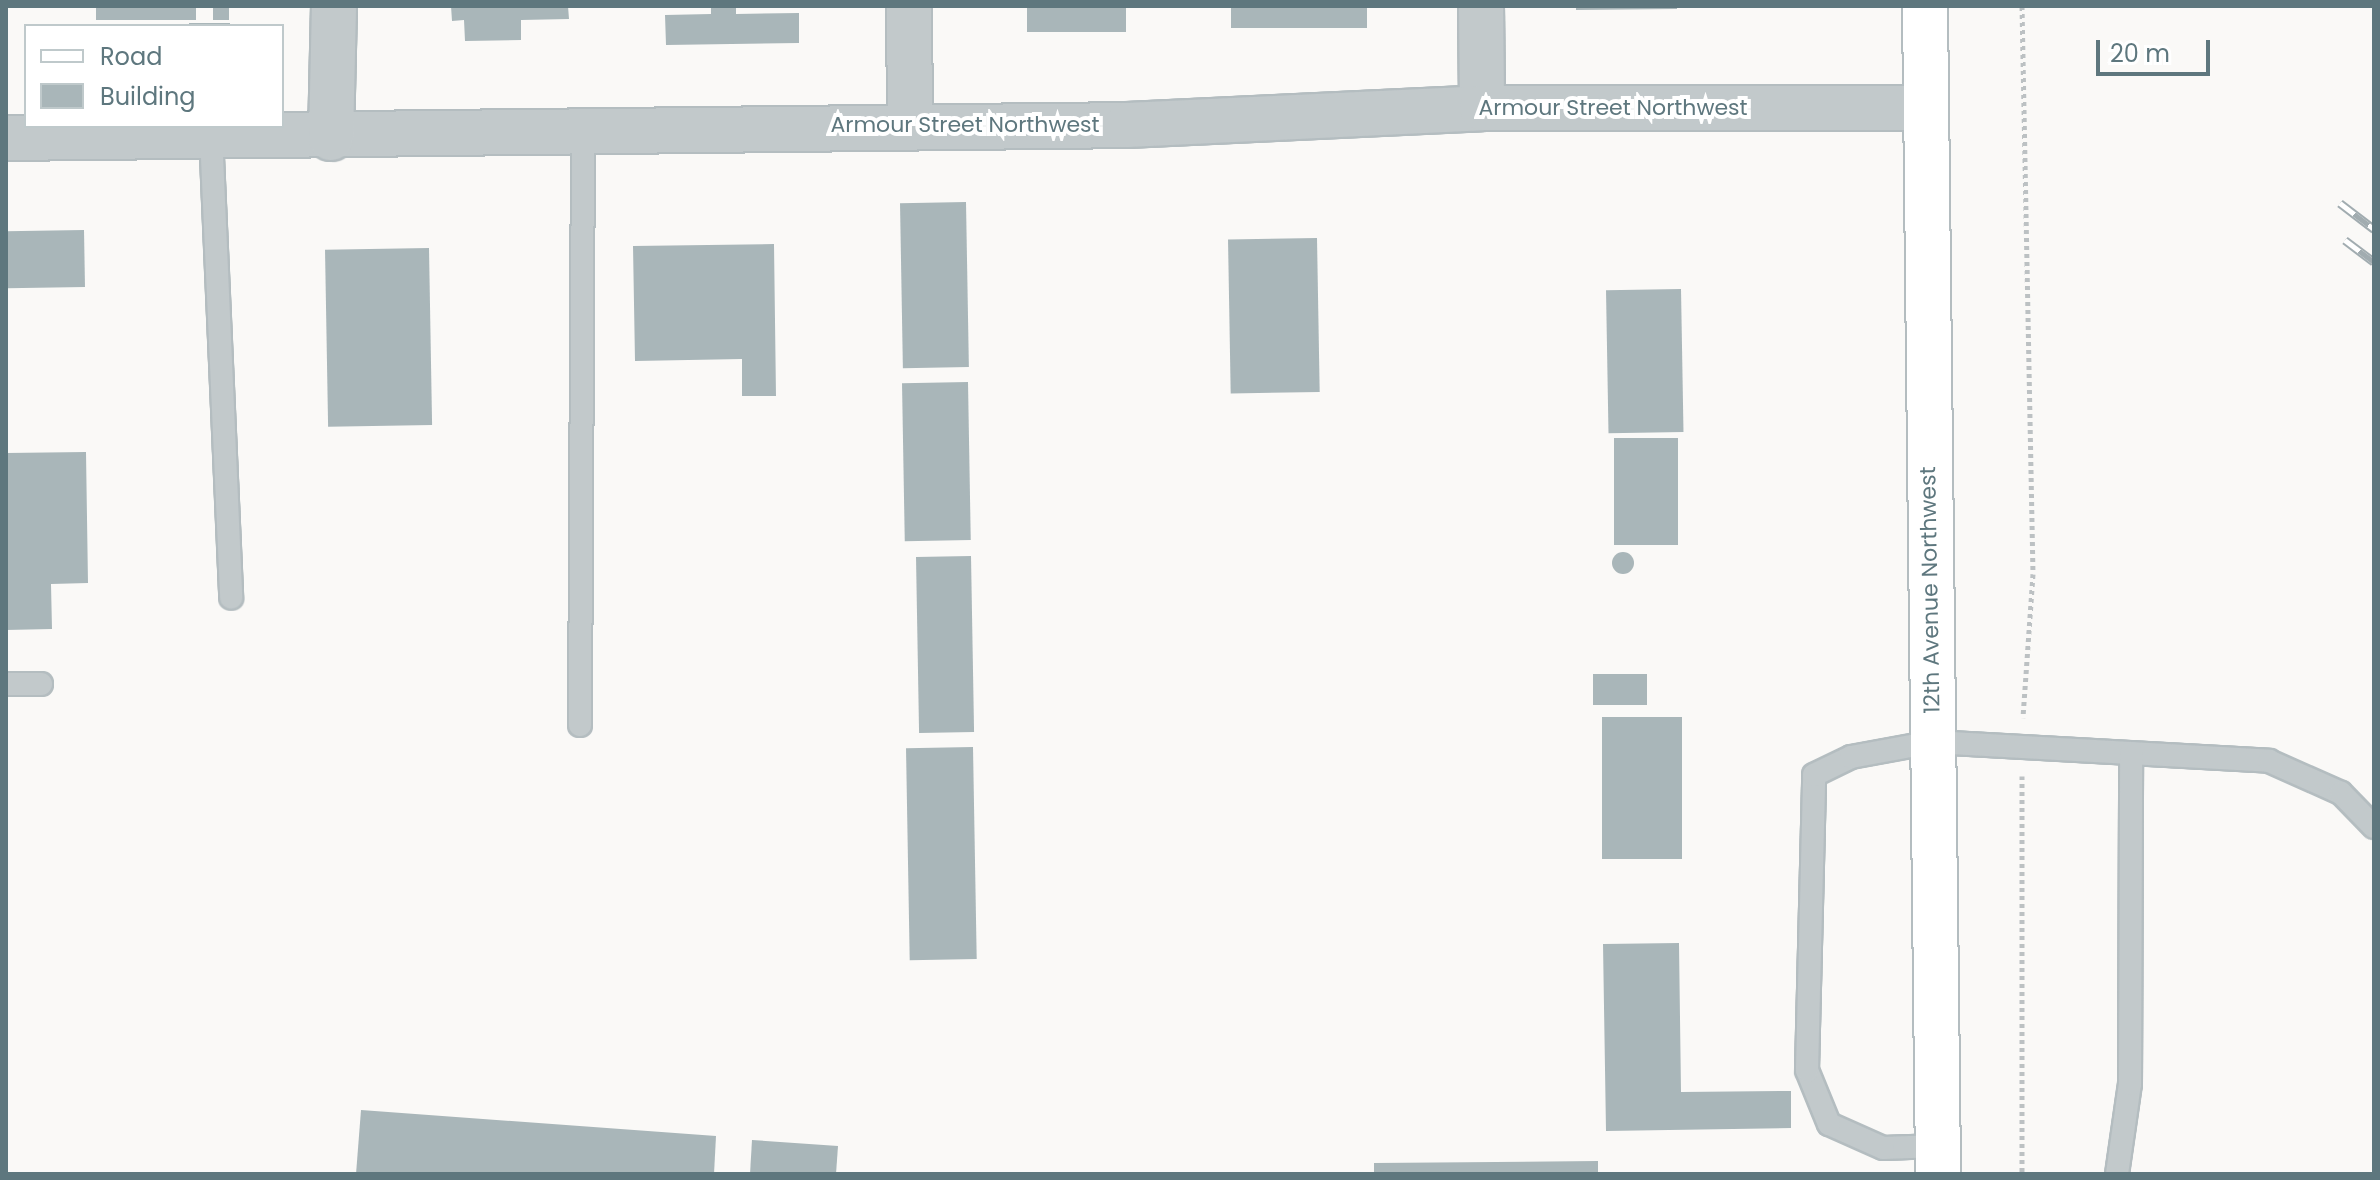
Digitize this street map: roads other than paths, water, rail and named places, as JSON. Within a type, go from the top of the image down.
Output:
[{"type":"main road","name":"12th Avenue Northwest","points":[[1925,6],[1938,1160]]},
{"type":"street","points":[[331,138],[334,6]]},
{"type":"street","points":[[909,6],[910,127]]},
{"type":"street","points":[[1481,6],[1482,108]]},
{"type":"street","name":"Armour Street Northwest","points":[[6,138],[211,134],[331,138],[583,135],[1482,108],[1924,108]]},
{"type":"lane","points":[[211,134],[231,598]]},
{"type":"lane","points":[[580,725],[583,135]]},
{"type":"lane","points":[[6,684],[41,684]]},
{"type":"lane","points":[[1938,1160],[1883,1148],[1829,1124],[1807,1070],[1814,775],[1851,757],[1933,742],[2269,761],[2341,793],[2374,827]]},
{"type":"lane","points":[[2117,1174],[2130,1084],[2131,753]]},
{"type":"railway","points":[[2340,203],[2374,229]]},
{"type":"railway","points":[[2345,240],[2374,262]]}]
